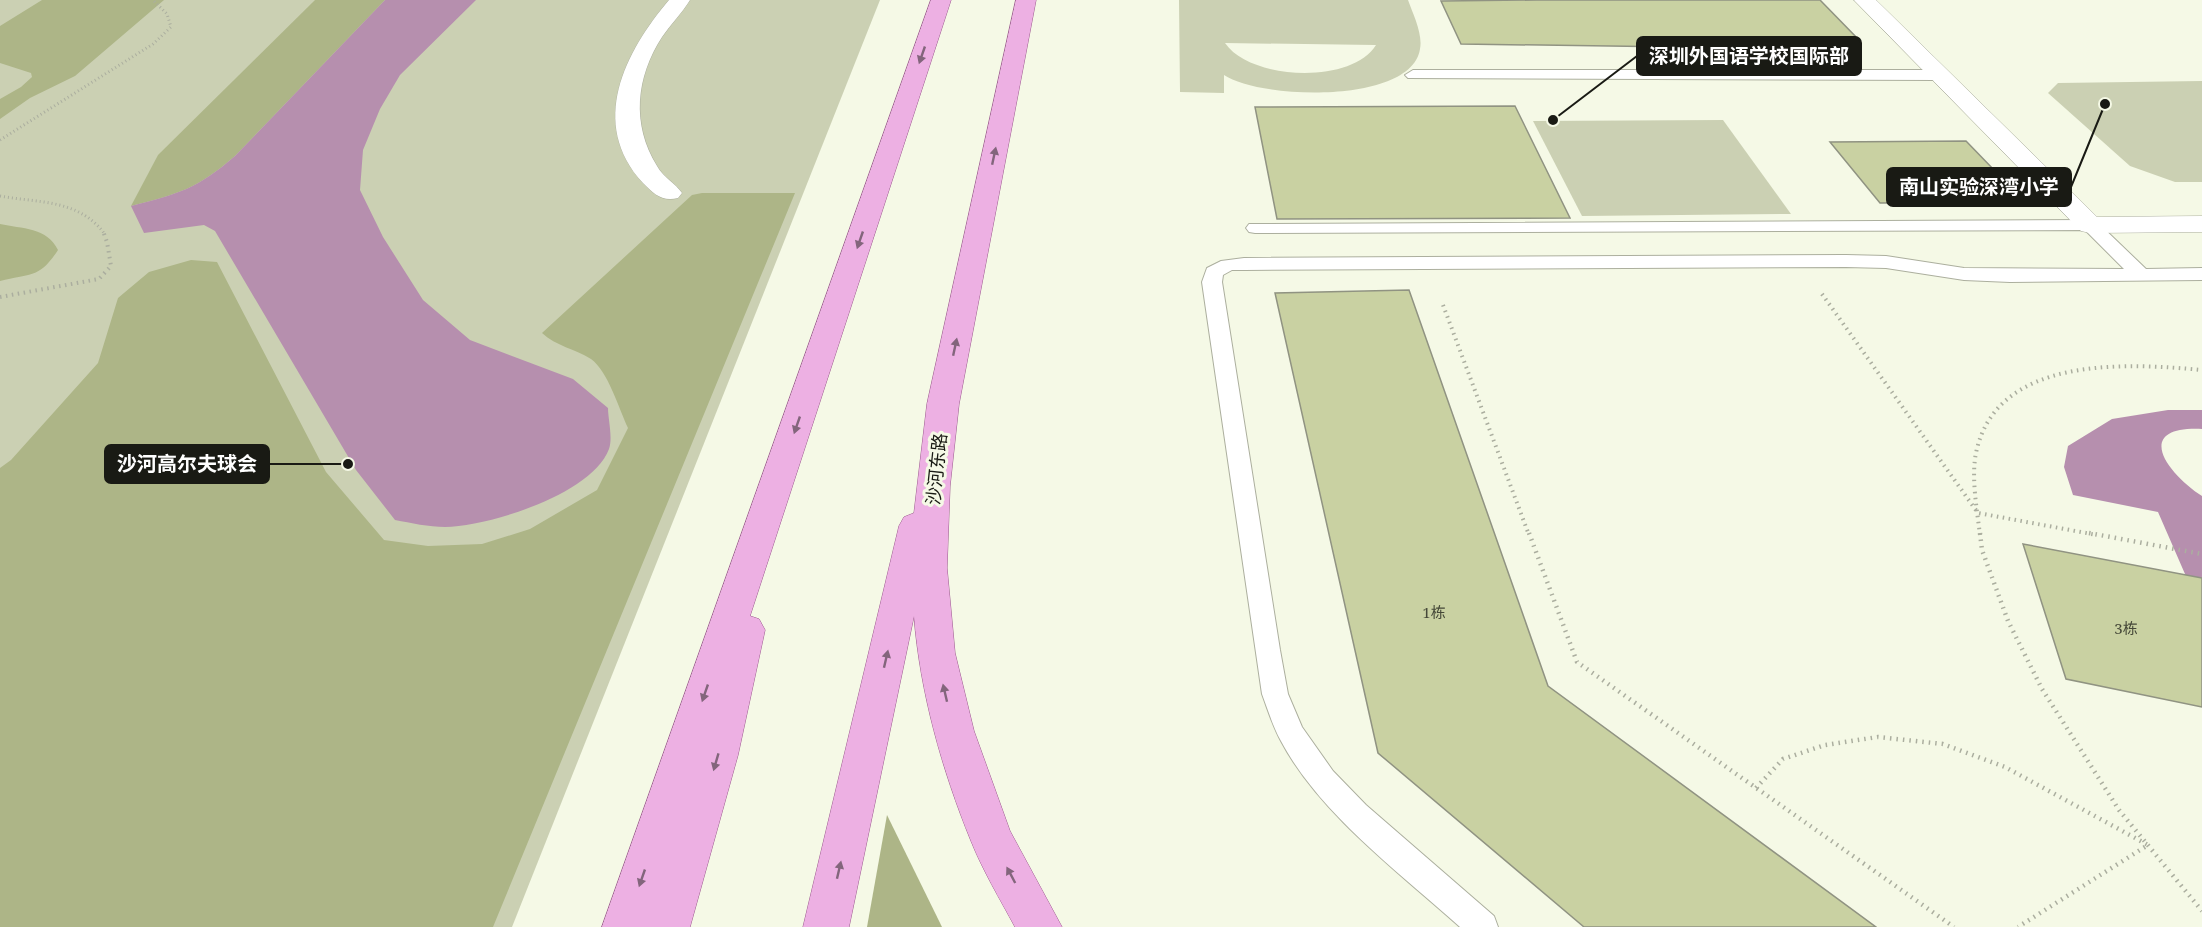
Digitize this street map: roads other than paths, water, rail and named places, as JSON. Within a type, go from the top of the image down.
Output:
[{"type":"main road","points":[[625,927],[941,0]]},
{"type":"main road","name":"沙河东路","points":[[1026,0],[943,404],[933,486],[929,568],[936,653],[954,730],[992,840],[1039,927]]},
{"type":"main road","points":[[826,927],[943,404]]},
{"type":"main road","points":[[667,927],[718,755],[778,479]]},
{"type":"street","points":[[669,193],[646,171],[634,144],[627,126],[627,98],[640,53],[653,32],[680,0]]},
{"type":"street","points":[[1864,0],[2090,225],[2202,224]]},
{"type":"lane","points":[[1413,75],[1939,75]]},
{"type":"lane","points":[[1255,228],[2090,225],[2142,276]]},
{"type":"lane","points":[[1484,927],[1356,814],[1323,780],[1291,734],[1275,694],[1267,650],[1212,282],[1214,272],[1227,265],[1244,264],[1799,261],[1886,262],[1964,274],[2010,276],[2202,274]]},
{"type":"place","name":"南山实验深湾小学","points":[[2105,104]]},
{"type":"place","name":"深圳外国语学校国际部","points":[[1553,120]]},
{"type":"place","name":"沙河高尔夫球会","points":[[348,464]]}]
